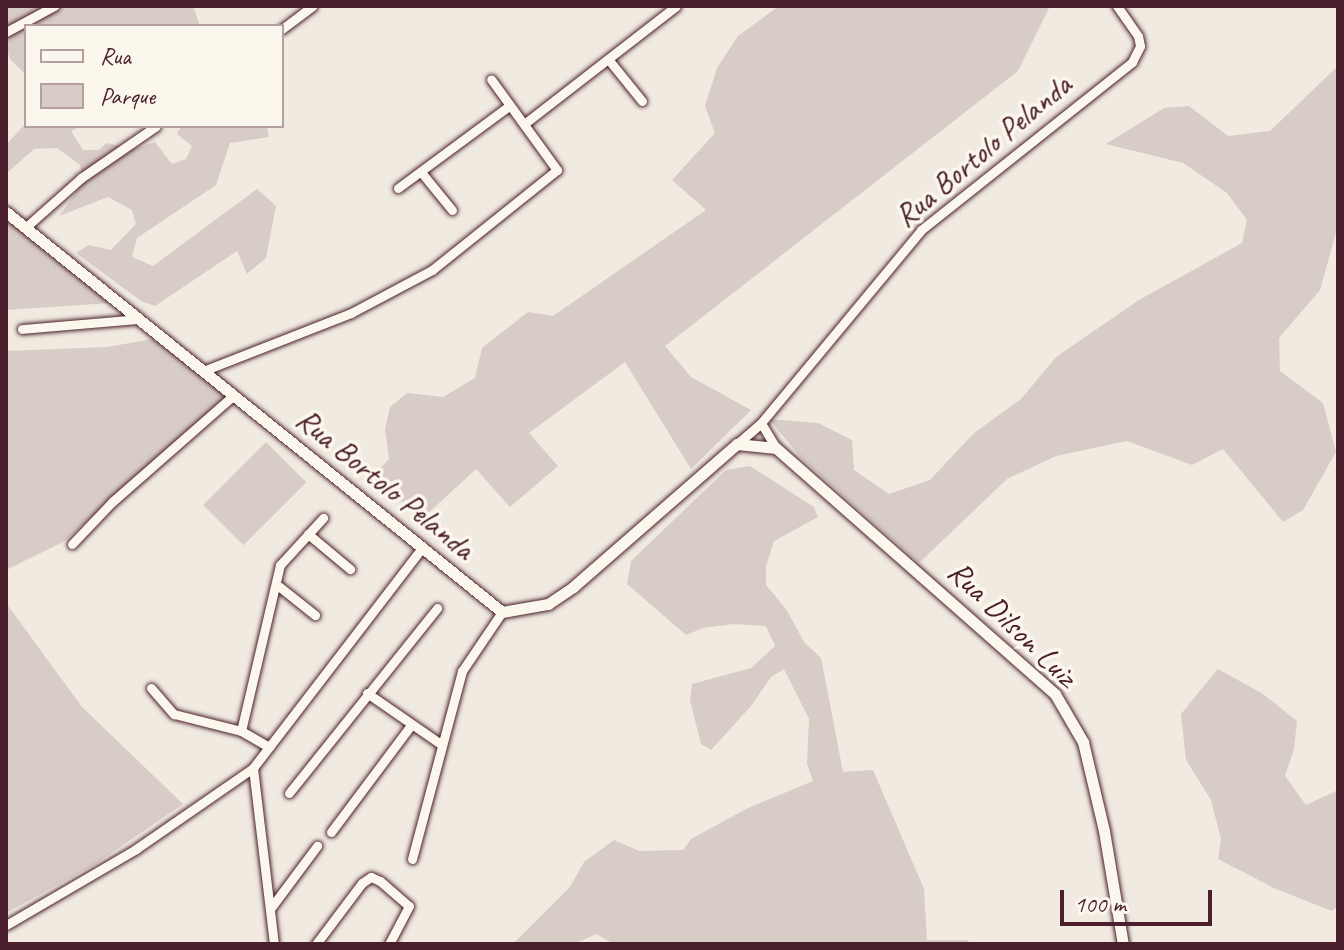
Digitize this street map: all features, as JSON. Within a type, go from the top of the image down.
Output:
[{"type":"street","points":[[6,32],[54,6]]},
{"type":"street","points":[[284,27],[312,6]]},
{"type":"street","points":[[524,124],[676,6]]},
{"type":"street","name":"Rua Bortolo Pelanda","points":[[6,212],[502,612],[548,604],[573,587],[761,423],[921,230],[1132,62],[1140,46],[1138,36],[1117,6]]},
{"type":"street","points":[[608,59],[642,101]]},
{"type":"street","points":[[203,371],[351,313],[432,270],[557,170],[491,79]]},
{"type":"street","points":[[398,188],[510,105]]},
{"type":"street","points":[[26,227],[81,178],[153,128]]},
{"type":"street","points":[[421,172],[452,210]]},
{"type":"street","points":[[22,329],[139,319]]},
{"type":"street","points":[[72,544],[112,502],[234,395]]},
{"type":"street","points":[[761,423],[762,430],[776,448]]},
{"type":"street","points":[[737,444],[776,448]]},
{"type":"street","name":"Rua Dilson Luiz","points":[[776,448],[1055,694],[1083,742],[1104,831],[1123,944]]},
{"type":"street","points":[[241,731],[280,565],[323,518]]},
{"type":"street","points":[[308,534],[350,569]]},
{"type":"street","points":[[6,925],[136,849],[253,768],[422,548]]},
{"type":"street","points":[[276,584],[315,615]]},
{"type":"street","points":[[289,793],[437,608]]},
{"type":"street","points":[[412,859],[466,662],[502,612]]},
{"type":"street","points":[[151,688],[174,714],[241,731],[269,747]]},
{"type":"street","points":[[367,693],[442,745]]},
{"type":"street","points":[[331,832],[411,725]]},
{"type":"street","points":[[253,768],[274,944]]},
{"type":"street","points":[[270,909],[317,846]]},
{"type":"street","points":[[316,944],[362,883],[371,877],[409,906],[389,944]]},
{"type":"green space","points":[[6,6],[193,6],[199,24],[24,24],[24,73],[10,59],[6,47]]},
{"type":"green space","points":[[779,6],[1050,6],[1018,71],[665,346],[691,377],[751,410],[691,469],[625,362],[529,433],[558,466],[510,507],[476,469],[425,516],[368,481],[389,459],[385,429],[390,407],[407,393],[443,397],[475,378],[482,348],[528,312],[553,316],[706,210],[672,180],[715,133],[705,106],[717,68],[738,36]]},
{"type":"green space","points":[[1338,66],[1337,229],[1320,290],[1279,338],[1280,371],[1323,403],[1336,452],[1303,510],[1283,522],[1223,449],[1192,465],[1127,441],[1056,456],[1007,479],[919,563],[802,459],[769,419],[818,423],[852,440],[854,470],[889,494],[930,480],[974,433],[1021,399],[1056,357],[1139,300],[1242,243],[1247,220],[1227,193],[1183,163],[1106,144],[1164,108],[1189,106],[1228,136],[1270,131]]},
{"type":"green space","points":[[24,125],[24,128],[77,128],[71,131],[83,150],[99,150],[106,143],[134,149],[155,142],[172,164],[186,159],[192,146],[177,134],[180,128],[267,128],[269,137],[230,143],[216,185],[137,238],[132,257],[153,266],[257,189],[276,206],[266,258],[247,274],[237,251],[155,306],[141,301],[76,253],[89,245],[111,250],[136,224],[132,210],[108,197],[59,216],[84,181],[80,165],[57,148],[34,149],[6,174],[6,145]]},
{"type":"green space","points":[[6,216],[110,303],[6,310]]},
{"type":"green space","points":[[153,339],[229,395],[63,542],[6,570],[6,351],[107,347]]},
{"type":"green space","points":[[266,442],[306,482],[243,545],[203,505]]},
{"type":"green space","points":[[750,466],[814,507],[818,517],[774,541],[766,566],[766,585],[786,609],[804,642],[821,658],[843,772],[873,770],[924,889],[927,940],[969,940],[967,944],[614,944],[596,934],[574,944],[513,944],[570,887],[584,862],[614,840],[639,851],[683,850],[691,839],[748,808],[813,781],[807,764],[809,719],[784,669],[771,677],[751,706],[711,750],[701,744],[690,700],[692,684],[751,668],[775,646],[766,626],[733,624],[703,628],[686,635],[627,584],[631,561],[726,470]]},
{"type":"green space","points":[[6,603],[82,707],[183,804],[94,865],[6,913]]},
{"type":"green space","points":[[1218,669],[1263,694],[1297,721],[1294,749],[1285,776],[1306,805],[1338,790],[1338,906],[1332,911],[1276,889],[1218,859],[1221,839],[1211,800],[1186,760],[1181,714]]}]
